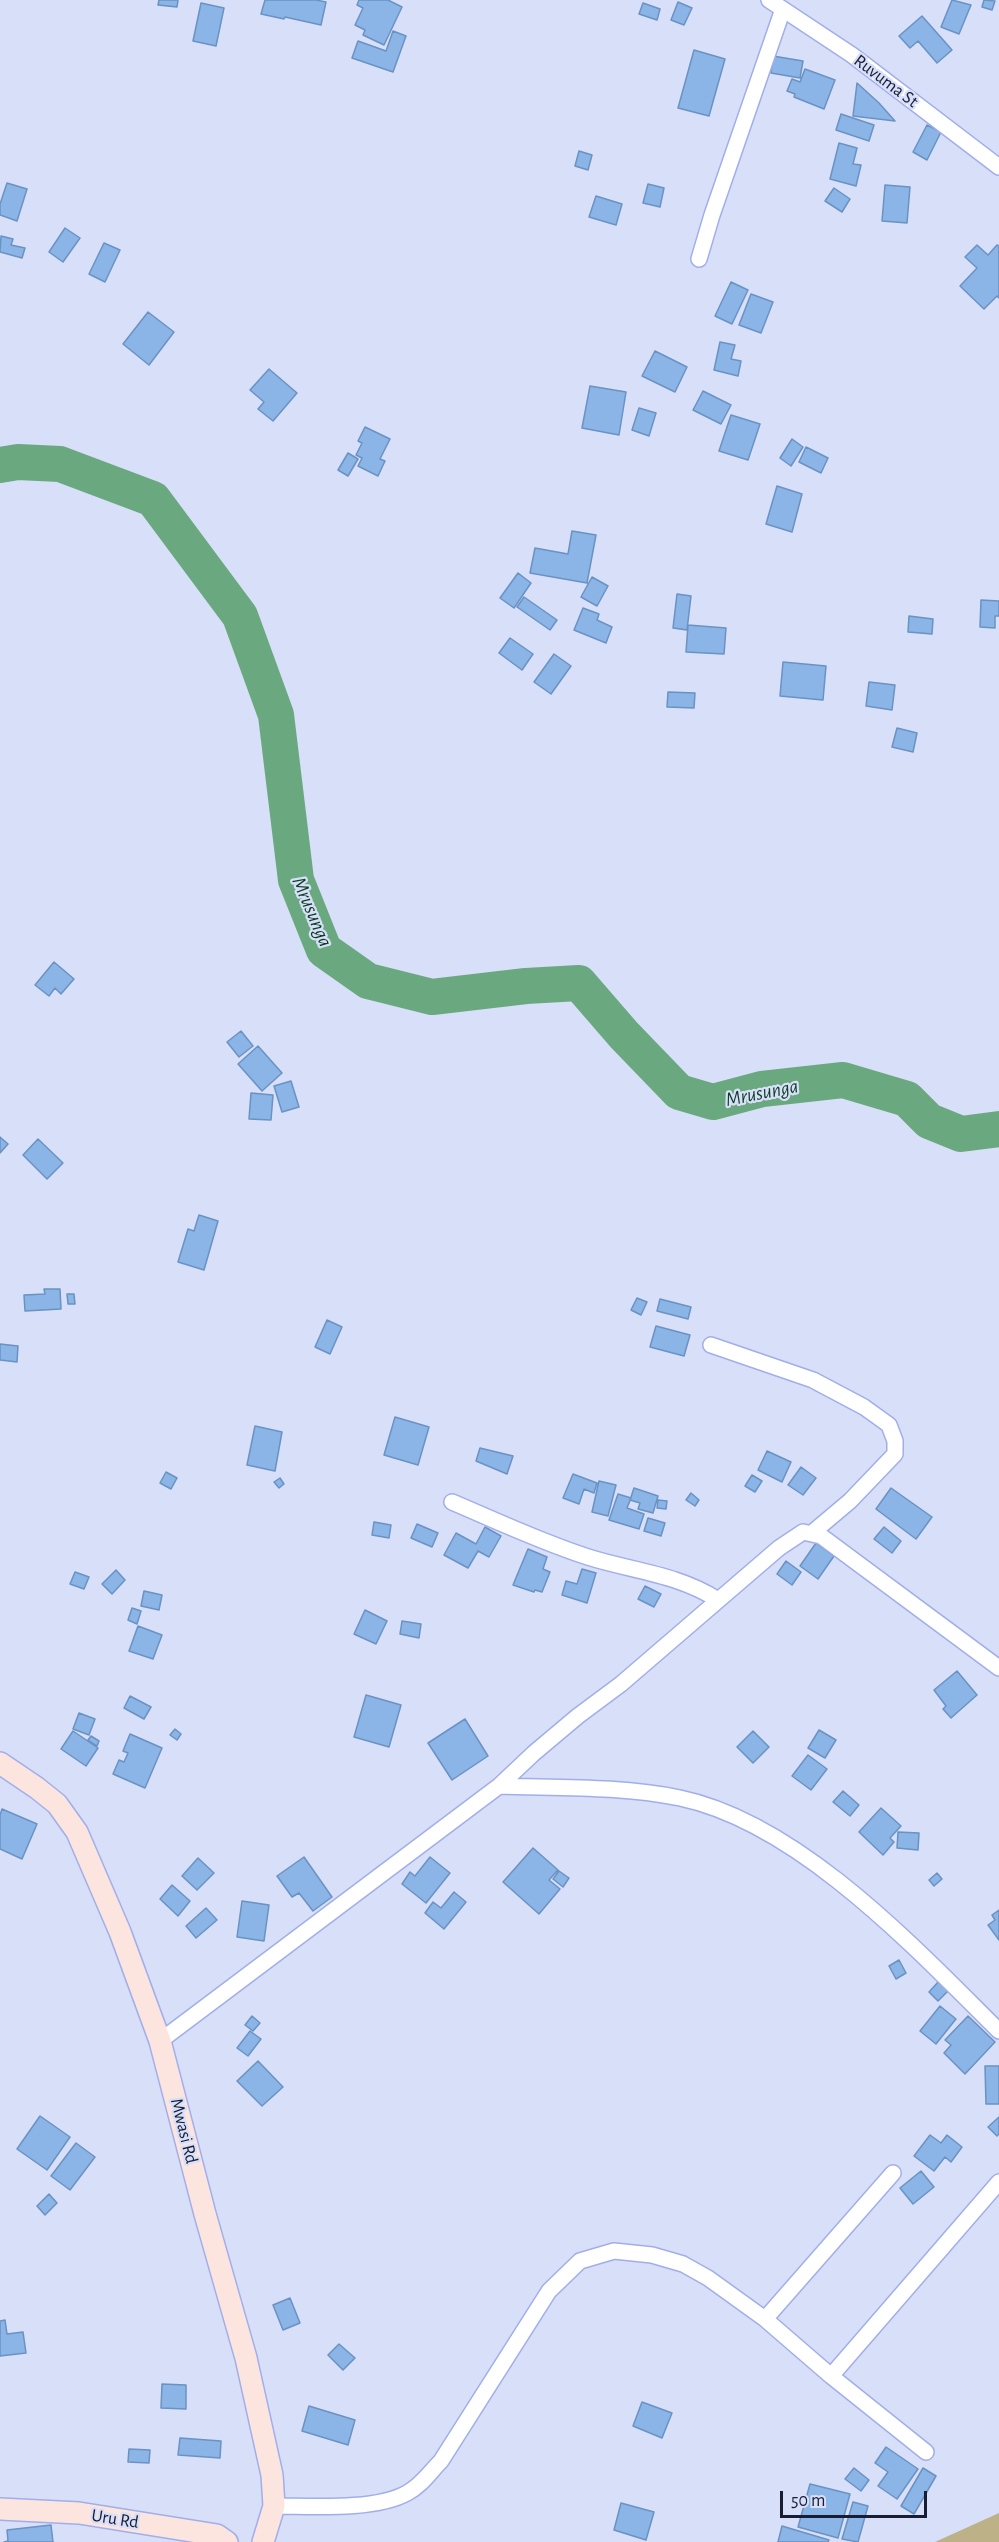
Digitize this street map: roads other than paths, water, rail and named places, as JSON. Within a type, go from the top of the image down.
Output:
[{"type":"street","name":"Ruvuma St","points":[[769,0],[852,55],[999,167]]},
{"type":"street","points":[[699,259],[712,214],[783,9]]},
{"type":"street","points":[[711,1345],[813,1380],[864,1407],[889,1425],[895,1441],[895,1454],[850,1501],[812,1533]]},
{"type":"street","points":[[452,1502],[567,1550],[667,1576],[695,1586],[718,1600]]},
{"type":"street","points":[[160,2041],[500,1786],[534,1753],[578,1716],[621,1684],[718,1600],[803,1532],[821,1536],[999,1668]]},
{"type":"street","name":"Mwasi Rd","points":[[0,1763],[38,1788],[57,1804],[77,1832],[120,1932],[160,2041],[205,2214],[246,2358],[272,2475],[274,2506],[263,2542]]},
{"type":"street","points":[[500,1786],[623,1789],[683,1798],[720,1810],[753,1826],[814,1862],[855,1894],[999,2031]]},
{"type":"street","points":[[765,2319],[893,2173]]},
{"type":"street","points":[[831,2376],[999,2182]]},
{"type":"street","points":[[274,2506],[339,2506],[390,2500],[407,2494],[420,2484],[441,2461],[549,2291],[580,2261],[614,2251],[652,2254],[683,2264],[708,2278],[765,2319],[831,2376],[926,2452]]},
{"type":"street","name":"Uru Rd","points":[[0,2509],[79,2514],[217,2535],[227,2542]]},
{"type":"waterway","name":"Mrusunga","points":[[0,465],[18,462],[60,464],[153,499],[240,616],[276,715],[296,880],[324,950],[368,981],[432,997],[526,986],[579,983],[624,1035],[679,1092],[713,1102],[762,1089],[843,1080],[907,1099],[929,1121],[961,1134],[999,1129]]}]
